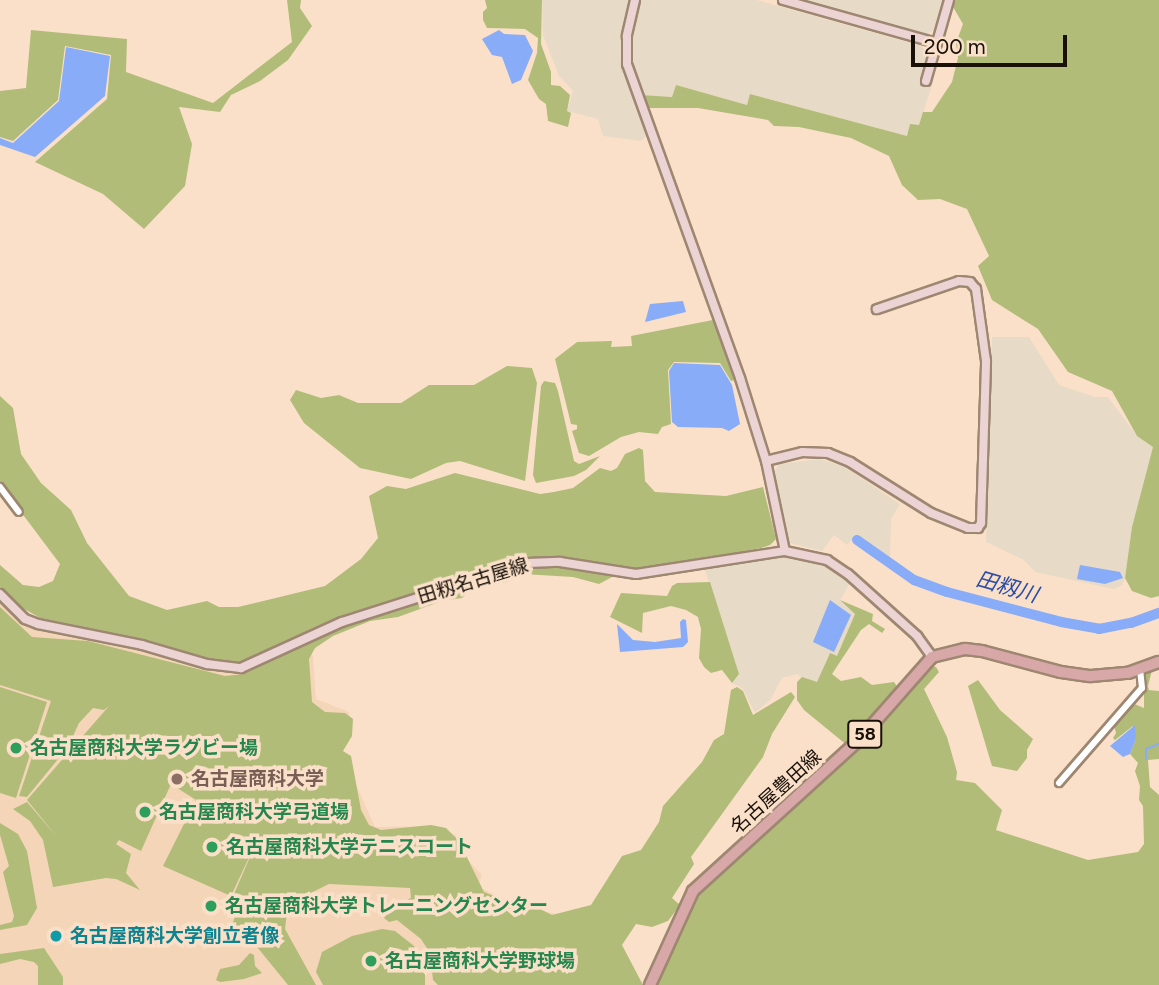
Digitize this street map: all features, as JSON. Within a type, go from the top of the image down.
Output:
[{"type":"main road","points":[[932,657],[974,650],[1091,676],[1112,676],[1159,663]]},
{"type":"main road","name":"名古屋豊田線","points":[[650,985],[693,891],[858,741],[932,657]]},
{"type":"street","points":[[635,0],[626,50],[633,85],[740,378],[766,461],[785,551]]},
{"type":"street","points":[[783,0],[937,43]]},
{"type":"street","points":[[926,80],[949,0]]},
{"type":"street","points":[[766,461],[802,452],[828,453],[850,462],[931,513],[968,528],[978,528],[981,523],[986,361],[976,289],[970,282],[959,281],[877,309]]},
{"type":"street","points":[[0,487],[19,512]]},
{"type":"street","name":"田籾名古屋線","points":[[0,594],[25,619],[38,624],[142,645],[207,664],[241,667],[341,622],[527,563],[560,562],[644,574],[785,551],[827,560],[848,574],[918,636],[932,657]]},
{"type":"street","points":[[1059,783],[1142,688],[1140,669]]},
{"type":"shaded area","points":[[542,0],[630,0],[621,41],[622,61],[646,136],[641,141],[603,136],[598,119],[567,111],[573,91],[559,76],[543,35]]},
{"type":"shaded area","points":[[641,0],[757,0],[922,46],[928,55],[920,79],[933,82],[919,125],[907,136],[751,94],[747,105],[676,85],[672,97],[641,95],[635,78],[631,41]]},
{"type":"shaded area","points":[[800,0],[944,0],[936,29],[926,35]]},
{"type":"shaded area","points":[[992,337],[1029,337],[1059,385],[1095,397],[1108,397],[1137,436],[1153,447],[1132,527],[1122,585],[1114,589],[1035,572],[1024,560],[986,542]]},
{"type":"shaded area","points":[[820,459],[843,466],[900,504],[891,519],[890,558],[856,535],[847,545],[834,535],[822,551],[789,543],[774,472],[779,464]]},
{"type":"shaded area","points":[[789,556],[829,566],[851,581],[840,600],[855,614],[837,656],[829,654],[817,683],[806,681],[797,674],[782,678],[770,700],[755,713],[742,688],[732,683],[739,674],[704,567]]},
{"type":"shaded area","name":"名古屋商科大学","points":[[0,603],[19,621],[31,627],[137,648],[223,671],[239,672],[255,667],[302,644],[313,656],[316,699],[349,712],[351,724],[332,732],[375,827],[436,826],[457,836],[464,856],[482,875],[478,887],[524,908],[569,916],[559,985],[0,985]]},
{"type":"green space","points":[[287,0],[301,0],[300,8],[312,26],[288,60],[260,81],[231,95],[220,112],[179,107],[192,144],[185,186],[144,229],[103,194],[35,162],[107,99],[111,55],[65,46],[58,100],[13,141],[0,137],[0,91],[26,88],[31,30],[127,39],[126,72],[213,103],[292,42]]},
{"type":"green space","points":[[485,0],[542,0],[541,44],[551,72],[551,85],[560,86],[570,95],[567,111],[571,113],[568,127],[548,121],[546,104],[539,99],[528,80],[537,53],[538,38],[525,29],[487,28],[483,20],[483,12],[487,8]]},
{"type":"green space","points":[[955,0],[1159,0],[1159,596],[1151,598],[1132,591],[1125,578],[1132,527],[1153,447],[1137,436],[1112,391],[1068,372],[1038,329],[992,300],[978,266],[989,256],[967,209],[940,199],[918,200],[902,185],[889,156],[851,138],[799,127],[774,126],[768,120],[698,108],[646,108],[641,95],[672,97],[676,85],[747,105],[750,94],[907,136],[910,124],[919,125],[923,112],[932,112],[952,82],[958,58],[956,43],[963,24],[953,7]]},
{"type":"green space","points":[[713,320],[735,380],[731,381],[720,363],[674,362],[668,370],[671,424],[662,427],[658,434],[639,432],[621,437],[589,456],[579,453],[572,431],[577,429],[577,425],[571,424],[555,359],[577,342],[612,341],[611,347],[632,346],[631,336]]},
{"type":"green space","points":[[507,366],[532,368],[537,383],[525,481],[460,461],[446,463],[411,479],[360,468],[304,423],[290,400],[296,390],[321,398],[339,395],[358,403],[401,403],[429,385],[474,385]]},
{"type":"green space","points":[[544,381],[555,383],[558,391],[574,461],[579,464],[600,456],[586,470],[574,476],[536,483],[533,475],[541,386]]},
{"type":"green space","points":[[0,396],[13,408],[21,454],[41,483],[71,510],[87,543],[129,596],[167,610],[207,601],[219,607],[238,607],[325,586],[361,559],[378,538],[369,496],[387,486],[406,489],[455,473],[540,494],[554,492],[573,488],[600,468],[611,471],[617,468],[625,454],[639,448],[643,450],[645,481],[655,492],[726,496],[763,487],[776,539],[761,548],[655,568],[636,569],[562,558],[512,564],[323,625],[247,662],[222,663],[142,639],[44,620],[17,605],[0,587],[0,565],[23,585],[39,587],[53,581],[60,564],[0,484]]},
{"type":"green space","name":"名古屋商科大学","points":[[541,565],[614,576],[599,584],[573,577],[523,574],[506,582],[473,588],[462,598],[442,601],[398,617],[370,621],[333,636],[315,648],[309,659],[312,702],[325,712],[345,713],[353,719],[352,736],[343,751],[351,756],[361,810],[369,825],[381,830],[431,825],[446,828],[459,841],[484,892],[516,905],[536,907],[552,915],[591,905],[622,856],[641,850],[659,822],[663,806],[702,762],[714,740],[724,734],[731,690],[737,687],[743,691],[753,715],[791,692],[795,697],[772,734],[763,757],[691,857],[694,864],[672,898],[680,905],[668,921],[652,927],[636,924],[622,945],[643,985],[438,985],[433,980],[430,953],[421,939],[397,920],[389,922],[384,918],[394,906],[411,898],[410,888],[329,884],[288,904],[285,929],[316,985],[288,985],[253,942],[231,928],[241,899],[234,894],[259,836],[231,896],[163,866],[196,800],[171,784],[141,851],[119,840],[116,844],[131,854],[126,873],[140,890],[116,879],[106,878],[53,887],[43,840],[30,821],[13,809],[27,802],[57,837],[27,800],[109,706],[104,710],[93,708],[79,723],[68,747],[27,797],[19,796],[51,701],[0,685],[0,607],[32,637],[88,641],[225,676],[244,674],[327,632]]},
{"type":"green space","points":[[710,582],[739,674],[732,683],[722,670],[711,673],[704,667],[699,658],[701,629],[698,617],[686,610],[671,606],[643,613],[642,633],[610,617],[621,593],[667,596],[672,586],[677,583]]},
{"type":"green space","points":[[840,600],[873,614],[872,621],[885,629],[882,633],[869,624],[861,630],[832,674],[841,681],[861,677],[872,685],[894,682],[898,688],[848,746],[804,710],[797,700],[797,682],[802,677],[817,682],[830,653],[837,656],[855,614]]},
{"type":"green space","points":[[931,666],[936,667],[939,672],[924,689],[947,737],[957,772],[956,780],[975,783],[1002,810],[996,830],[1088,860],[1138,852],[1144,844],[1143,806],[1139,800],[1140,786],[1135,771],[1138,763],[1130,754],[1136,739],[1133,726],[1115,740],[1113,738],[1116,733],[1114,725],[1132,703],[1144,708],[1144,674],[1152,670],[1149,690],[1159,691],[1159,759],[1148,760],[1150,787],[1159,795],[1159,985],[653,985],[694,897],[710,879],[866,740],[901,697],[917,683],[917,676]]},
{"type":"green space","points":[[978,680],[1000,710],[1033,739],[1027,750],[1027,758],[1017,771],[992,766],[968,686]]},
{"type":"green space","name":"名古屋商科大学ラグビー場","points":[[0,687],[47,702],[16,798],[0,793]]},
{"type":"green space","points":[[0,823],[18,834],[27,851],[37,908],[27,925],[0,930],[0,925],[12,922],[14,916],[3,872],[9,866],[0,835]]},
{"type":"green space","name":"名古屋商科大学野球場","points":[[382,929],[395,931],[414,946],[425,967],[425,985],[323,985],[316,972],[322,952],[352,936]]},
{"type":"green space","points":[[44,948],[63,977],[63,985],[38,985],[38,966],[34,962],[20,959],[0,964],[0,954]]},
{"type":"green space","points":[[250,953],[254,955],[255,966],[262,973],[244,979],[220,982],[216,980],[220,969],[239,965]]},
{"type":"water","points":[[499,30],[504,34],[525,35],[533,51],[521,80],[512,84],[502,57],[492,55],[482,39]]},
{"type":"water","points":[[66,47],[110,56],[105,96],[35,157],[0,145],[0,138],[13,143],[59,101]]},
{"type":"water","points":[[683,301],[686,312],[645,322],[650,304]]},
{"type":"water","points":[[674,363],[720,365],[732,385],[740,424],[729,431],[722,428],[678,427],[672,422],[669,371]]},
{"type":"water","points":[[1080,565],[1120,572],[1123,578],[1105,584],[1077,579]]},
{"type":"water","points":[[830,600],[851,615],[834,652],[813,642]]},
{"type":"water","points":[[686,620],[688,642],[683,647],[620,652],[617,624],[633,640],[655,642],[681,638],[680,622]]},
{"type":"water","points":[[1135,725],[1136,739],[1130,754],[1123,757],[1110,746]]},
{"type":"waterway","name":"田籾川","points":[[857,540],[914,580],[947,592],[1061,622],[1099,629],[1131,623],[1159,613]]},
{"type":"waterway","points":[[1146,759],[1146,749],[1159,744]]},
{"type":"place","name":"名古屋商科大学ラグビー場","points":[[16,748]]},
{"type":"place","name":"名古屋商科大学","points":[[177,779]]},
{"type":"place","name":"名古屋商科大学弓道場","points":[[145,812]]},
{"type":"place","name":"名古屋商科大学テニスコート","points":[[212,847]]},
{"type":"place","name":"名古屋商科大学トレーニングセンター","points":[[211,906]]},
{"type":"place","name":"名古屋商科大学創立者像","points":[[56,936]]},
{"type":"place","name":"名古屋商科大学野球場","points":[[371,961]]}]
